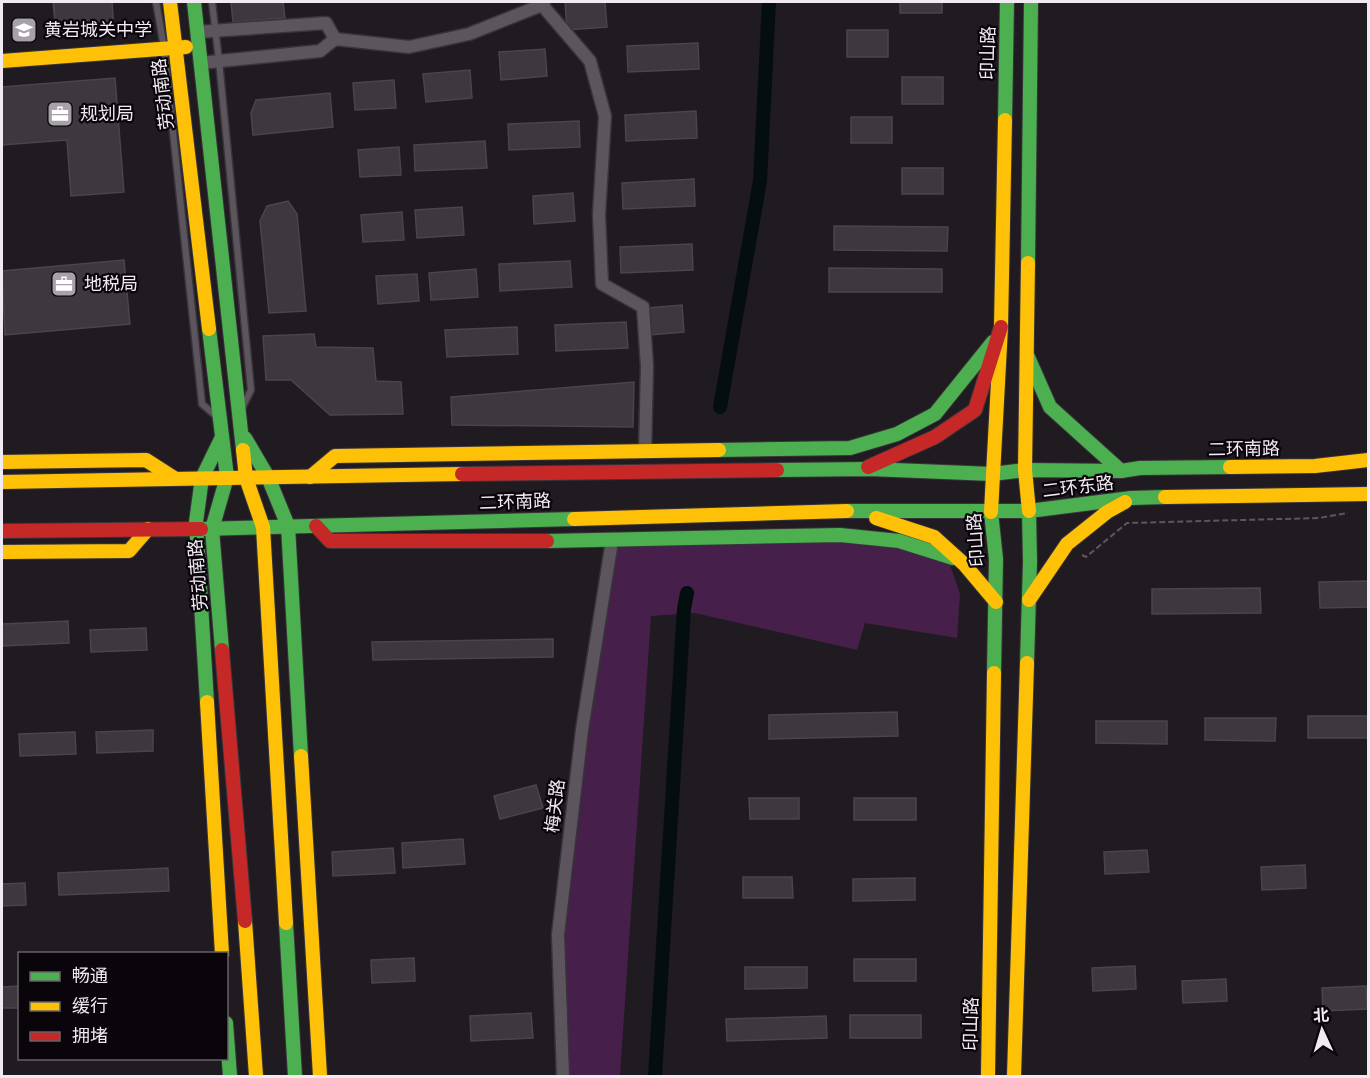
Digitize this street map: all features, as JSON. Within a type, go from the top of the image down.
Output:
[{"type":"main road","name":"劳动南路","points":[[170,2],[170,48],[227,477],[212,529],[242,877],[255,1077]]},
{"type":"main road","points":[[194,2],[246,478],[263,527],[296,1077]]},
{"type":"main road","name":"印山路","points":[[988,1077],[996,602],[996,559],[991,512],[1000,331],[1007,2]]},
{"type":"main road","points":[[1014,1077],[1029,600],[1029,511],[1025,470],[1031,2]]},
{"type":"main road","points":[[2,61],[198,47]]},
{"type":"main road","points":[[310,477],[335,456],[850,448],[897,434],[935,414],[1000,331]]},
{"type":"main road","points":[[861,469],[935,438],[975,410],[1000,331]]},
{"type":"main road","points":[[1028,357],[1050,407],[1121,471]]},
{"type":"main road","points":[[241,432],[268,477],[288,526],[320,1077]]},
{"type":"main road","points":[[222,437],[201,478],[197,529],[222,952]]},
{"type":"main road","points":[[2,462],[146,460],[174,478]]},
{"type":"main road","name":"二环南路","points":[[1121,471],[1140,468],[1315,466],[1368,460]]},
{"type":"main road","name":"二环南路","points":[[2,482],[861,469],[992,474],[1025,470]]},
{"type":"main road","name":"二环东路","points":[[1025,470],[1121,471]]},
{"type":"main road","points":[[1029,600],[1067,544],[1107,512],[1131,498],[1368,494]]},
{"type":"main road","name":"二环东路","points":[[1029,511],[1131,498]]},
{"type":"main road","points":[[855,511],[934,537],[959,560],[996,602]]},
{"type":"main road","name":"二环南路","points":[[2,531],[212,529],[855,511],[1029,511]]},
{"type":"main road","points":[[316,526],[330,541],[612,541],[840,535],[899,541],[959,560]]},
{"type":"main road","points":[[2,552],[129,551],[148,530]]},
{"type":"main road","points":[[228,1050],[230,1077]]},
{"type":"street","points":[[200,63],[320,51],[335,39],[410,47],[469,34],[543,3],[590,61],[605,116],[599,214],[602,284],[643,307],[647,366],[645,452]]},
{"type":"street","points":[[197,32],[326,23],[335,39]]},
{"type":"street","name":"梅关路","points":[[563,1077],[558,935],[582,730],[612,541]]},
{"type":"lane","points":[[156,2],[170,48]]},
{"type":"lane","points":[[212,2],[251,390],[239,414]]},
{"type":"path","points":[[1067,544],[1086,557],[1127,523],[1319,518],[1349,513]]},
{"type":"shaded area","points":[[840,535],[947,556],[960,594],[957,638],[865,623],[857,650],[695,613],[651,616],[620,1076],[563,1076],[558,935],[612,541]]},
{"type":"building","points":[[53,2],[111,2],[114,30],[56,34]]},
{"type":"building","points":[[54,2],[112,2],[114,30],[56,34]]},
{"type":"building","points":[[231,2],[283,2],[285,18],[233,22]]},
{"type":"building","points":[[565,2],[605,2],[607,27],[567,30]]},
{"type":"building","points":[[900,2],[942,2],[942,13],[900,13]]},
{"type":"building","points":[[847,30],[888,30],[888,57],[847,57]]},
{"type":"building","points":[[698,43],[699,69],[628,72],[627,46]]},
{"type":"building","points":[[545,49],[547,76],[501,80],[499,52]]},
{"type":"building","points":[[470,70],[472,98],[426,102],[423,74]]},
{"type":"building","points":[[902,77],[943,77],[943,104],[902,104]]},
{"type":"building","name":"规划局","points":[[115,78],[124,192],[71,196],[67,140],[2,145],[2,87]]},
{"type":"building","points":[[394,80],[396,108],[355,110],[353,83]]},
{"type":"building","points":[[330,93],[333,127],[253,135],[251,113],[256,100]]},
{"type":"building","points":[[696,111],[697,138],[626,141],[625,115]]},
{"type":"building","points":[[851,117],[892,117],[892,143],[851,143]]},
{"type":"building","points":[[579,121],[580,147],[509,150],[508,124]]},
{"type":"building","points":[[485,141],[487,168],[415,171],[414,145]]},
{"type":"building","points":[[399,147],[401,175],[360,177],[358,150]]},
{"type":"building","points":[[902,168],[943,168],[943,194],[902,194]]},
{"type":"building","points":[[694,179],[695,206],[623,209],[622,183]]},
{"type":"building","points":[[573,193],[575,221],[534,224],[533,196]]},
{"type":"building","points":[[288,201],[297,214],[306,311],[269,313],[260,221],[267,206]]},
{"type":"building","points":[[462,207],[464,235],[417,238],[415,210]]},
{"type":"building","points":[[402,212],[404,240],[363,242],[361,215]]},
{"type":"building","points":[[834,226],[948,227],[947,251],[834,250]]},
{"type":"building","points":[[692,244],[693,270],[621,273],[620,247]]},
{"type":"building","name":"地税局","points":[[124,260],[130,324],[5,335],[2,271]]},
{"type":"building","points":[[570,261],[572,287],[500,291],[499,264]]},
{"type":"building","points":[[829,268],[942,269],[942,292],[829,292]]},
{"type":"building","points":[[476,269],[478,297],[431,300],[429,273]]},
{"type":"building","points":[[417,274],[419,301],[378,304],[376,276]]},
{"type":"building","points":[[682,305],[684,332],[649,335],[647,308]]},
{"type":"building","points":[[626,322],[628,348],[556,351],[555,325]]},
{"type":"building","points":[[517,327],[518,354],[447,357],[445,330]]},
{"type":"building","points":[[314,334],[316,347],[373,348],[376,381],[401,382],[403,414],[330,415],[291,380],[266,380],[263,336]]},
{"type":"building","points":[[634,382],[633,427],[452,425],[451,397]]},
{"type":"building","points":[[1368,581],[1368,607],[1320,608],[1319,582]]},
{"type":"building","points":[[1260,588],[1261,613],[1152,614],[1152,589]]},
{"type":"building","points":[[68,621],[69,643],[2,646],[2,624]]},
{"type":"building","points":[[146,628],[147,650],[91,652],[90,630]]},
{"type":"building","points":[[553,639],[553,657],[373,660],[372,642]]},
{"type":"building","points":[[897,712],[898,736],[769,739],[769,715]]},
{"type":"building","points":[[1308,716],[1368,716],[1368,738],[1308,738]]},
{"type":"building","points":[[1205,718],[1276,718],[1275,741],[1205,740]]},
{"type":"building","points":[[1096,721],[1167,721],[1167,744],[1096,743]]},
{"type":"building","points":[[153,730],[153,751],[97,753],[96,732]]},
{"type":"building","points":[[75,732],[76,754],[20,756],[19,734]]},
{"type":"building","points":[[536,785],[543,808],[500,819],[494,796]]},
{"type":"building","points":[[749,798],[799,798],[799,819],[750,819]]},
{"type":"building","points":[[854,798],[916,798],[916,820],[854,820]]},
{"type":"building","points":[[463,839],[465,864],[403,868],[402,843]]},
{"type":"building","points":[[393,848],[395,873],[333,876],[332,852]]},
{"type":"building","points":[[1147,850],[1149,872],[1105,874],[1104,852]]},
{"type":"building","points":[[1305,865],[1306,888],[1262,890],[1261,867]]},
{"type":"building","points":[[168,868],[169,891],[59,895],[58,873]]},
{"type":"building","points":[[743,877],[792,877],[793,898],[743,898]]},
{"type":"building","points":[[915,878],[915,900],[853,901],[853,879]]},
{"type":"building","points":[[25,883],[26,905],[2,906],[2,884]]},
{"type":"building","points":[[414,958],[415,981],[372,983],[371,960]]},
{"type":"building","points":[[854,959],[916,959],[916,981],[854,981]]},
{"type":"building","points":[[1135,966],[1136,989],[1093,991],[1092,968]]},
{"type":"building","points":[[745,967],[807,967],[807,988],[745,989]]},
{"type":"building","points":[[1226,979],[1227,1001],[1183,1003],[1182,981]]},
{"type":"building","points":[[18,986],[18,1008],[2,1008],[2,987]]},
{"type":"building","points":[[1366,986],[1367,1009],[1323,1011],[1322,988]]},
{"type":"building","points":[[531,1013],[533,1038],[471,1041],[470,1016]]},
{"type":"building","points":[[850,1015],[921,1015],[921,1038],[850,1038]]},
{"type":"building","points":[[826,1016],[827,1038],[727,1041],[726,1019]]},
{"type":"waterway","points":[[720,407],[760,181],[769,2]]},
{"type":"waterway","points":[[655,1076],[684,609],[687,593]]},
{"type":"traffic: fast","points":[[194,2],[243,450]]},
{"type":"traffic: fast","points":[[1005,120],[1007,2]]},
{"type":"traffic: fast","points":[[1028,263],[1031,2]]},
{"type":"traffic: fast","points":[[209,329],[227,477],[212,529],[222,650]]},
{"type":"traffic: fast","points":[[719,450],[850,448],[897,434],[935,414],[993,342]]},
{"type":"traffic: fast","points":[[1028,357],[1050,407],[1121,471]]},
{"type":"traffic: fast","points":[[207,702],[196,522],[202,478],[222,437]]},
{"type":"traffic: fast","points":[[245,438],[268,477],[288,526],[301,756]]},
{"type":"traffic: fast","points":[[777,470],[870,469],[992,474],[1025,470],[1121,471],[1140,468],[1230,467]]},
{"type":"traffic: fast","points":[[847,511],[1029,511],[1131,498],[1165,497]]},
{"type":"traffic: fast","points":[[1027,663],[1029,511]]},
{"type":"traffic: fast","points":[[991,512],[996,559],[994,673]]},
{"type":"traffic: fast","points":[[201,529],[574,519]]},
{"type":"traffic: fast","points":[[547,541],[840,535],[899,541],[953,558]]},
{"type":"traffic: fast","points":[[286,923],[295,1076]]},
{"type":"traffic: fast","points":[[228,1050],[230,1076]]},
{"type":"traffic: slow","points":[[170,2],[209,329]]},
{"type":"traffic: slow","points":[[2,61],[186,47]]},
{"type":"traffic: slow","points":[[991,512],[1001,327],[1005,120]]},
{"type":"traffic: slow","points":[[1028,263],[1025,470],[1029,511]]},
{"type":"traffic: slow","points":[[243,450],[246,478],[263,527],[286,923]]},
{"type":"traffic: slow","points":[[310,477],[335,456],[719,450]]},
{"type":"traffic: slow","points":[[2,462],[146,460],[174,478]]},
{"type":"traffic: slow","points":[[1230,467],[1315,466],[1368,460]]},
{"type":"traffic: slow","points":[[2,482],[462,474]]},
{"type":"traffic: slow","points":[[1165,497],[1368,494]]},
{"type":"traffic: slow","points":[[1029,600],[1067,544],[1107,512],[1125,502]]},
{"type":"traffic: slow","points":[[574,519],[847,511]]},
{"type":"traffic: slow","points":[[876,518],[934,537],[964,564],[996,602]]},
{"type":"traffic: slow","points":[[2,552],[129,551],[148,529]]},
{"type":"traffic: slow","points":[[1014,1076],[1027,663]]},
{"type":"traffic: slow","points":[[988,1076],[994,673]]},
{"type":"traffic: slow","points":[[207,702],[222,952]]},
{"type":"traffic: slow","points":[[301,756],[320,1076]]},
{"type":"traffic: slow","points":[[245,921],[256,1076]]},
{"type":"traffic: jam","points":[[868,467],[935,437],[975,410],[1001,327]]},
{"type":"traffic: jam","points":[[462,474],[777,470]]},
{"type":"traffic: jam","points":[[316,526],[330,541],[547,541]]},
{"type":"traffic: jam","points":[[2,531],[201,529]]},
{"type":"traffic: jam","points":[[222,650],[245,921]]},
{"type":"place","name":"黄岩城关中学","points":[[24,30]]},
{"type":"place","name":"规划局","points":[[60,114]]},
{"type":"place","name":"地税局","points":[[64,284]]}]
